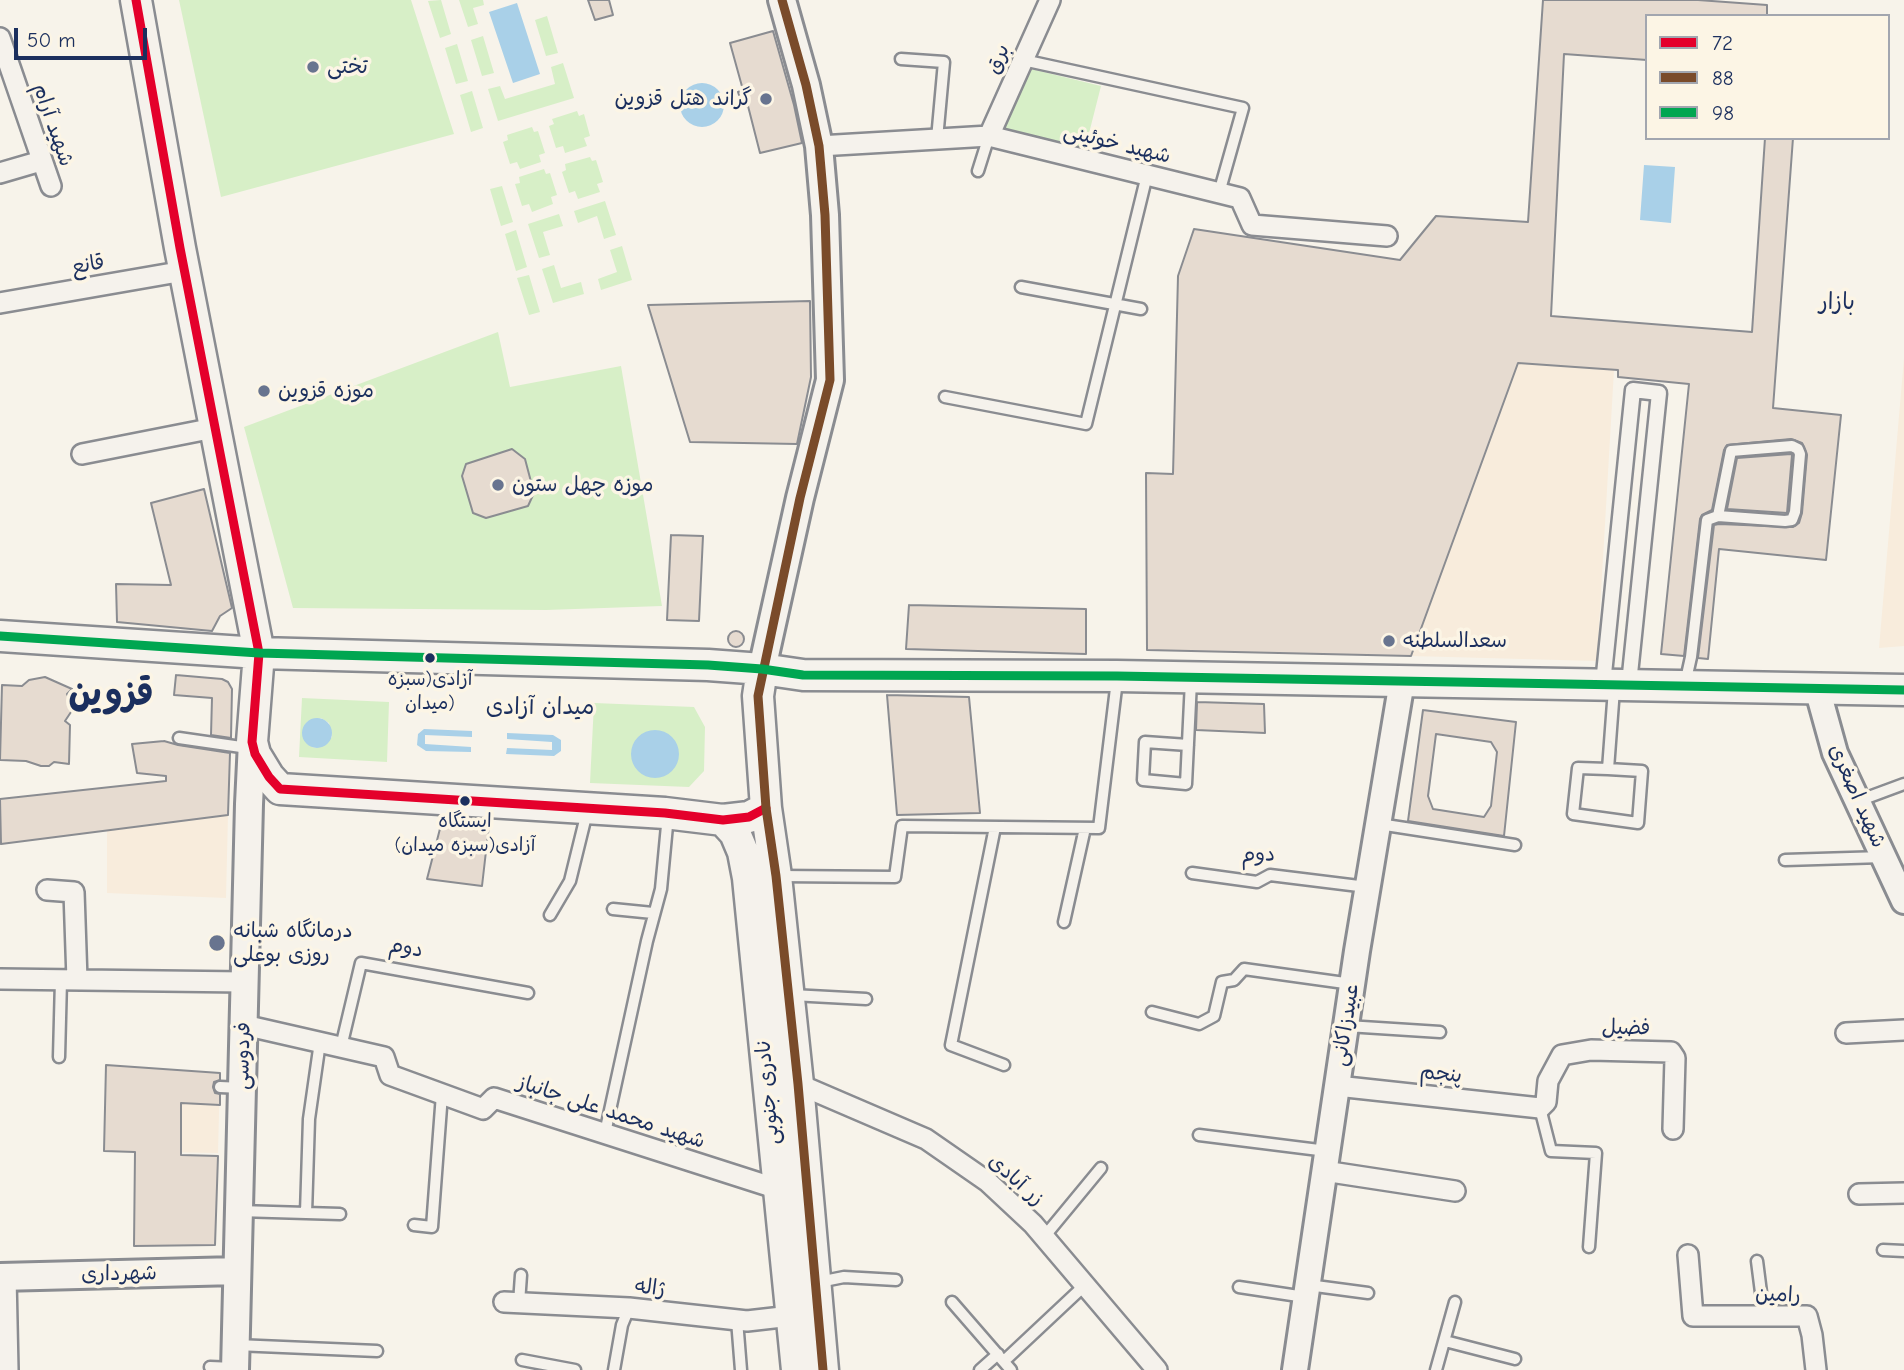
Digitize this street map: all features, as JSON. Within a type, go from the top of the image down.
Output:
[{"type":"main road","points":[[136,0],[184,271],[259,653],[252,745],[261,765],[280,789],[668,813],[730,829],[749,817],[767,819],[758,695],[800,498],[830,380],[819,146],[806,85],[782,0]]},
{"type":"main road","points":[[0,636],[259,653],[708,665],[803,675],[1117,676],[1402,681],[1616,678]]},
{"type":"main road","points":[[762,669],[804,659],[1616,678],[1904,690]]},
{"type":"main road","points":[[1686,681],[1904,680]]},
{"type":"main road","name":"فردوسی","points":[[229,1363],[239,1212],[231,1087],[244,1025],[252,745]]},
{"type":"main road","name":"نادری جنوبی","points":[[767,819],[776,876],[798,1084],[823,1370]]},
{"type":"main road","name":"نادری جنوبی","points":[[730,829],[743,852],[748,877],[797,1370]]},
{"type":"main road","name":"شهرداری","points":[[3,1277],[152,1277],[237,1271]]},
{"type":"street","name":"برق","points":[[989,136],[1050,0]]},
{"type":"street","name":"شهید آرام","points":[[0,38],[40,161],[51,186]]},
{"type":"street","name":"شهید خوئینی","points":[[819,146],[989,136],[1240,198],[1252,225],[1387,236]]},
{"type":"street","points":[[0,173],[40,161]]},
{"type":"street","name":"قانع","points":[[0,303],[184,271]]},
{"type":"street","points":[[1633,390],[1659,393],[1616,678],[1633,390]]},
{"type":"street","points":[[82,454],[214,428]]},
{"type":"street","name":"عبیدزاکانی","points":[[1296,1370],[1352,984],[1402,681]]},
{"type":"street","name":"شهید اصغری","points":[[1817,688],[1835,754],[1904,901]]},
{"type":"street","points":[[47,890],[74,892],[69,980]]},
{"type":"street","points":[[0,979],[244,982]]},
{"type":"street","name":"شهید محمد علی جانباز","points":[[244,1025],[383,1057],[390,1075],[483,1109],[494,1098],[778,1189]]},
{"type":"street","points":[[1846,1033],[1904,1030]]},
{"type":"street","name":"فضیل","points":[[1540,1108],[1546,1102],[1548,1081],[1562,1055],[1591,1050],[1671,1052],[1675,1058],[1673,1129]]},
{"type":"street","name":"زر آبادی","points":[[798,1084],[926,1139],[988,1182],[1044,1237],[1157,1370]]},
{"type":"street","name":"پنجم","points":[[1337,1086],[1540,1108]]},
{"type":"street","points":[[1326,1161],[1455,1191]]},
{"type":"street","points":[[1860,1194],[1904,1193]]},
{"type":"street","name":"رامین","points":[[1689,1255],[1693,1317],[1807,1316],[1816,1370]]},
{"type":"street","points":[[3,1277],[8,1370]]},
{"type":"street","name":"ژاله","points":[[512,1302],[629,1308],[737,1321],[791,1316]]},
{"type":"lane","points":[[901,59],[944,62],[937,139]]},
{"type":"lane","points":[[1023,60],[1243,108],[1219,193]]},
{"type":"lane","points":[[978,171],[989,136]]},
{"type":"lane","points":[[945,397],[1086,424],[1147,175]]},
{"type":"lane","points":[[1021,288],[1141,309]]},
{"type":"lane","points":[[1686,681],[1707,520],[1718,516],[1792,520],[1800,454],[1798,449],[1792,446],[1731,451],[1718,516]]},
{"type":"lane","points":[[776,876],[895,877],[902,826],[1099,828],[1117,676]]},
{"type":"lane","points":[[1188,745],[1145,743],[1143,780],[1186,783],[1188,745],[1191,677]]},
{"type":"lane","points":[[1608,769],[1616,678]]},
{"type":"lane","points":[[179,738],[252,745]]},
{"type":"lane","points":[[1578,768],[1608,769],[1642,771],[1638,823],[1573,814],[1578,768]]},
{"type":"lane","points":[[1857,802],[1904,784]]},
{"type":"lane","points":[[550,915],[570,880],[587,808]]},
{"type":"lane","points":[[605,1133],[653,914],[661,889],[668,813]]},
{"type":"lane","points":[[1378,824],[1515,845]]},
{"type":"lane","points":[[995,827],[951,1045],[1004,1065]]},
{"type":"lane","points":[[1063,922],[1084,828]]},
{"type":"lane","points":[[1785,860],[1883,857]]},
{"type":"lane","name":"دوم","points":[[1192,873],[1257,883],[1270,875],[1368,887]]},
{"type":"lane","points":[[613,909],[653,914]]},
{"type":"lane","name":"دوم","points":[[341,1047],[361,963],[528,993]]},
{"type":"lane","points":[[1152,1012],[1199,1024],[1214,1016],[1222,982],[1234,980],[1244,969],[1352,984]]},
{"type":"lane","points":[[59,1057],[69,980]]},
{"type":"lane","points":[[788,994],[866,999]]},
{"type":"lane","points":[[1346,1026],[1440,1032]]},
{"type":"lane","points":[[306,1213],[309,1119],[320,1042]]},
{"type":"lane","points":[[414,1225],[432,1227],[442,1094]]},
{"type":"lane","points":[[1540,1108],[1551,1151],[1596,1153],[1589,1247]]},
{"type":"lane","points":[[1199,1135],[1326,1161]]},
{"type":"lane","points":[[1044,1237],[1101,1168]]},
{"type":"lane","points":[[239,1212],[340,1214]]},
{"type":"lane","points":[[1883,1250],[1904,1251]]},
{"type":"lane","points":[[1757,1261],[1764,1316]]},
{"type":"lane","points":[[512,1302],[521,1275]]},
{"type":"lane","points":[[815,1283],[844,1277],[895,1280]]},
{"type":"lane","points":[[980,1370],[1001,1358],[1084,1285]]},
{"type":"lane","points":[[1239,1287],[1367,1293]]},
{"type":"lane","points":[[952,1302],[1011,1370]]},
{"type":"lane","points":[[1436,1370],[1455,1302]]},
{"type":"lane","points":[[614,1370],[622,1325],[629,1308]]},
{"type":"lane","points":[[737,1321],[741,1370]]},
{"type":"lane","points":[[1445,1341],[1515,1359]]},
{"type":"lane","points":[[229,1363],[377,1350]]},
{"type":"lane","points":[[522,1360],[575,1370]]},
{"type":"shaded area","points":[[1904,358],[1904,646],[1879,648]]},
{"type":"shaded area","points":[[1518,363],[1614,370],[1597,661],[1411,656]]},
{"type":"shaded area","points":[[228,815],[226,898],[107,893],[107,831]]},
{"type":"shaded area","points":[[106,1065],[220,1073],[218,1153],[104,1151]]},
{"type":"green space","name":"تختی","points":[[179,0],[411,0],[454,134],[221,197]]},
{"type":"green space","points":[[441,0],[451,34],[440,38],[428,1]]},
{"type":"green space","points":[[459,0],[483,0],[484,5],[473,8],[478,24],[468,27]]},
{"type":"green space","points":[[547,16],[558,53],[546,56],[535,20]]},
{"type":"green space","points":[[483,36],[494,73],[482,76],[471,40]]},
{"type":"green space","points":[[457,44],[468,81],[456,84],[445,48]]},
{"type":"green space","points":[[563,63],[574,98],[498,121],[488,89],[500,86],[505,99],[555,84],[551,67]]},
{"type":"green space","points":[[1031,69],[1101,86],[1085,149],[1004,130]]},
{"type":"green space","points":[[472,91],[483,128],[471,132],[460,95]]},
{"type":"green space","points":[[577,111],[579,116],[584,114],[590,136],[584,138],[587,146],[565,153],[563,146],[556,148],[549,126],[554,124],[552,119]]},
{"type":"green space","points":[[532,127],[534,132],[538,131],[545,153],[539,155],[541,162],[520,169],[517,162],[510,164],[503,142],[508,140],[507,135]]},
{"type":"green space","points":[[590,157],[592,161],[596,160],[603,182],[597,184],[600,192],[578,199],[575,191],[569,193],[562,172],[566,170],[565,164]]},
{"type":"green space","points":[[544,169],[546,174],[550,173],[557,195],[551,197],[553,204],[532,212],[529,204],[522,206],[515,184],[520,183],[519,177]]},
{"type":"green space","points":[[502,186],[513,222],[501,226],[490,189]]},
{"type":"green space","points":[[605,201],[616,235],[604,239],[597,216],[578,223],[574,211]]},
{"type":"green space","points":[[559,214],[563,226],[543,232],[550,255],[539,258],[528,224]]},
{"type":"green space","points":[[516,230],[527,267],[516,271],[505,234]]},
{"type":"green space","points":[[622,246],[632,280],[601,290],[598,279],[617,272],[610,250]]},
{"type":"green space","points":[[554,265],[561,288],[581,282],[584,294],[553,303],[542,269]]},
{"type":"green space","points":[[529,275],[540,312],[529,315],[517,278]]},
{"type":"green space","points":[[498,332],[510,387],[621,366],[662,606],[546,610],[293,608],[244,427]]},
{"type":"green space","points":[[302,698],[389,702],[387,762],[299,757]],"holes":[[[321,718],[329,723],[332,737],[317,748],[312,747],[303,736],[307,722]]]},
{"type":"green space","points":[[594,703],[694,707],[705,727],[704,771],[689,787],[590,783]]},
{"type":"water","points":[[517,3],[540,74],[513,83],[489,12]]},
{"type":"water","points":[[702,83],[711,84],[718,89],[723,96],[723,114],[718,121],[711,126],[702,127],[693,126],[686,121],[681,114],[680,105],[681,96],[686,89],[693,84]]},
{"type":"water","points":[[1644,165],[1675,167],[1671,223],[1640,220]]},
{"type":"water","points":[[317,718],[328,722],[332,733],[328,744],[317,748],[306,744],[302,733],[306,722]]},
{"type":"water","points":[[424,729],[472,731],[472,737],[425,735],[425,744],[471,747],[471,752],[426,751],[417,745],[418,734]]},
{"type":"water","points":[[655,730],[672,737],[679,754],[672,771],[655,778],[638,771],[631,754],[638,737]]},
{"type":"water","points":[[507,733],[553,735],[561,740],[561,751],[554,756],[506,754],[507,748],[552,750],[552,742],[507,739]]},
{"type":"building","points":[[588,0],[609,0],[613,15],[595,20]]},
{"type":"building","points":[[1543,0],[1698,0],[1767,5],[1767,14],[1645,14],[1645,60],[1564,54],[1551,316],[1752,332],[1765,140],[1793,140],[1773,408],[1841,415],[1826,560],[1719,549],[1708,659],[1698,658],[1714,525],[1793,527],[1799,523],[1802,513],[1807,455],[1802,443],[1791,439],[1727,445],[1712,510],[1700,519],[1684,656],[1661,654],[1689,384],[1618,377],[1618,370],[1518,363],[1411,656],[1147,650],[1146,473],[1173,474],[1178,276],[1194,229],[1400,260],[1436,216],[1528,222]]},
{"type":"building","name":"گراند هتل قزوین","points":[[773,31],[802,143],[760,153],[748,106],[743,107],[738,92],[743,90],[730,43]]},
{"type":"building","points":[[810,301],[811,377],[797,444],[690,442],[648,305]]},
{"type":"building","name":"موزه چهل ستون","points":[[512,449],[525,459],[534,493],[528,506],[486,518],[473,513],[462,476],[466,464]]},
{"type":"building","points":[[1791,454],[1787,513],[1727,509],[1737,458]]},
{"type":"building","points":[[204,489],[232,608],[220,616],[212,631],[117,622],[116,584],[171,585],[151,503]]},
{"type":"building","points":[[671,535],[703,536],[699,621],[667,620]]},
{"type":"building","points":[[909,605],[1086,609],[1086,654],[906,649]]},
{"type":"building","points":[[733,631],[739,631],[744,639],[742,645],[733,647],[728,642],[728,636]]},
{"type":"building","points":[[176,675],[222,679],[228,682],[232,689],[231,738],[211,735],[212,698],[174,695]]},
{"type":"building","points":[[45,677],[72,689],[67,694],[72,704],[71,712],[65,721],[70,725],[69,764],[54,762],[49,766],[41,766],[26,761],[0,760],[2,685],[22,686],[29,680]]},
{"type":"building","points":[[887,695],[969,697],[980,813],[897,815]]},
{"type":"building","points":[[1197,702],[1264,704],[1265,733],[1196,730]]},
{"type":"building","points":[[1423,710],[1516,722],[1504,836],[1408,821]],"holes":[[[1436,734],[1491,742],[1497,752],[1491,806],[1484,817],[1433,809],[1428,796]]]},
{"type":"building","points":[[164,741],[230,753],[228,815],[1,844],[0,799],[166,781],[166,776],[137,773],[132,744]]},
{"type":"building","points":[[442,821],[489,825],[482,886],[427,879]]},
{"type":"building","points":[[106,1065],[220,1073],[220,1080],[214,1082],[213,1087],[215,1093],[220,1094],[220,1105],[181,1103],[181,1155],[218,1156],[215,1245],[134,1246],[135,1152],[104,1151]]},
{"type":"transit line","name":"72","points":[[136,0],[180,248],[259,653],[252,742],[255,754],[269,777],[280,789],[665,813],[723,820],[749,817],[766,808]]},
{"type":"transit line","name":"88","points":[[782,0],[806,85],[819,146],[825,215],[830,380],[800,498],[758,696],[766,808],[776,876],[798,1084],[823,1370]]},
{"type":"transit line","name":"98","points":[[0,636],[259,653],[708,665],[803,675],[1117,676],[1904,690]]},
{"type":"place","name":"تختی","points":[[313,67]]},
{"type":"place","name":"گراند هتل قزوین","points":[[766,99]]},
{"type":"place","name":"موزه قزوین","points":[[264,391]]},
{"type":"place","name":"موزه چهل ستون","points":[[498,485]]},
{"type":"place","name":"سعدالسلطنه","points":[[1389,641]]},
{"type":"place","name":"آزادی(سبزه میدان)","points":[[430,658]]},
{"type":"place","name":"ایستگاه آزادی(سبزه میدان)","points":[[465,801]]},
{"type":"place","name":"درمانگاه شبانه روزی بوعلی","points":[[217,943]]},
{"type":"district","name":"بازار","points":[[1837,302]]},
{"type":"district","name":"قزوین","points":[[111,695]]},
{"type":"district","name":"میدان آزادی","points":[[540,707]]}]
